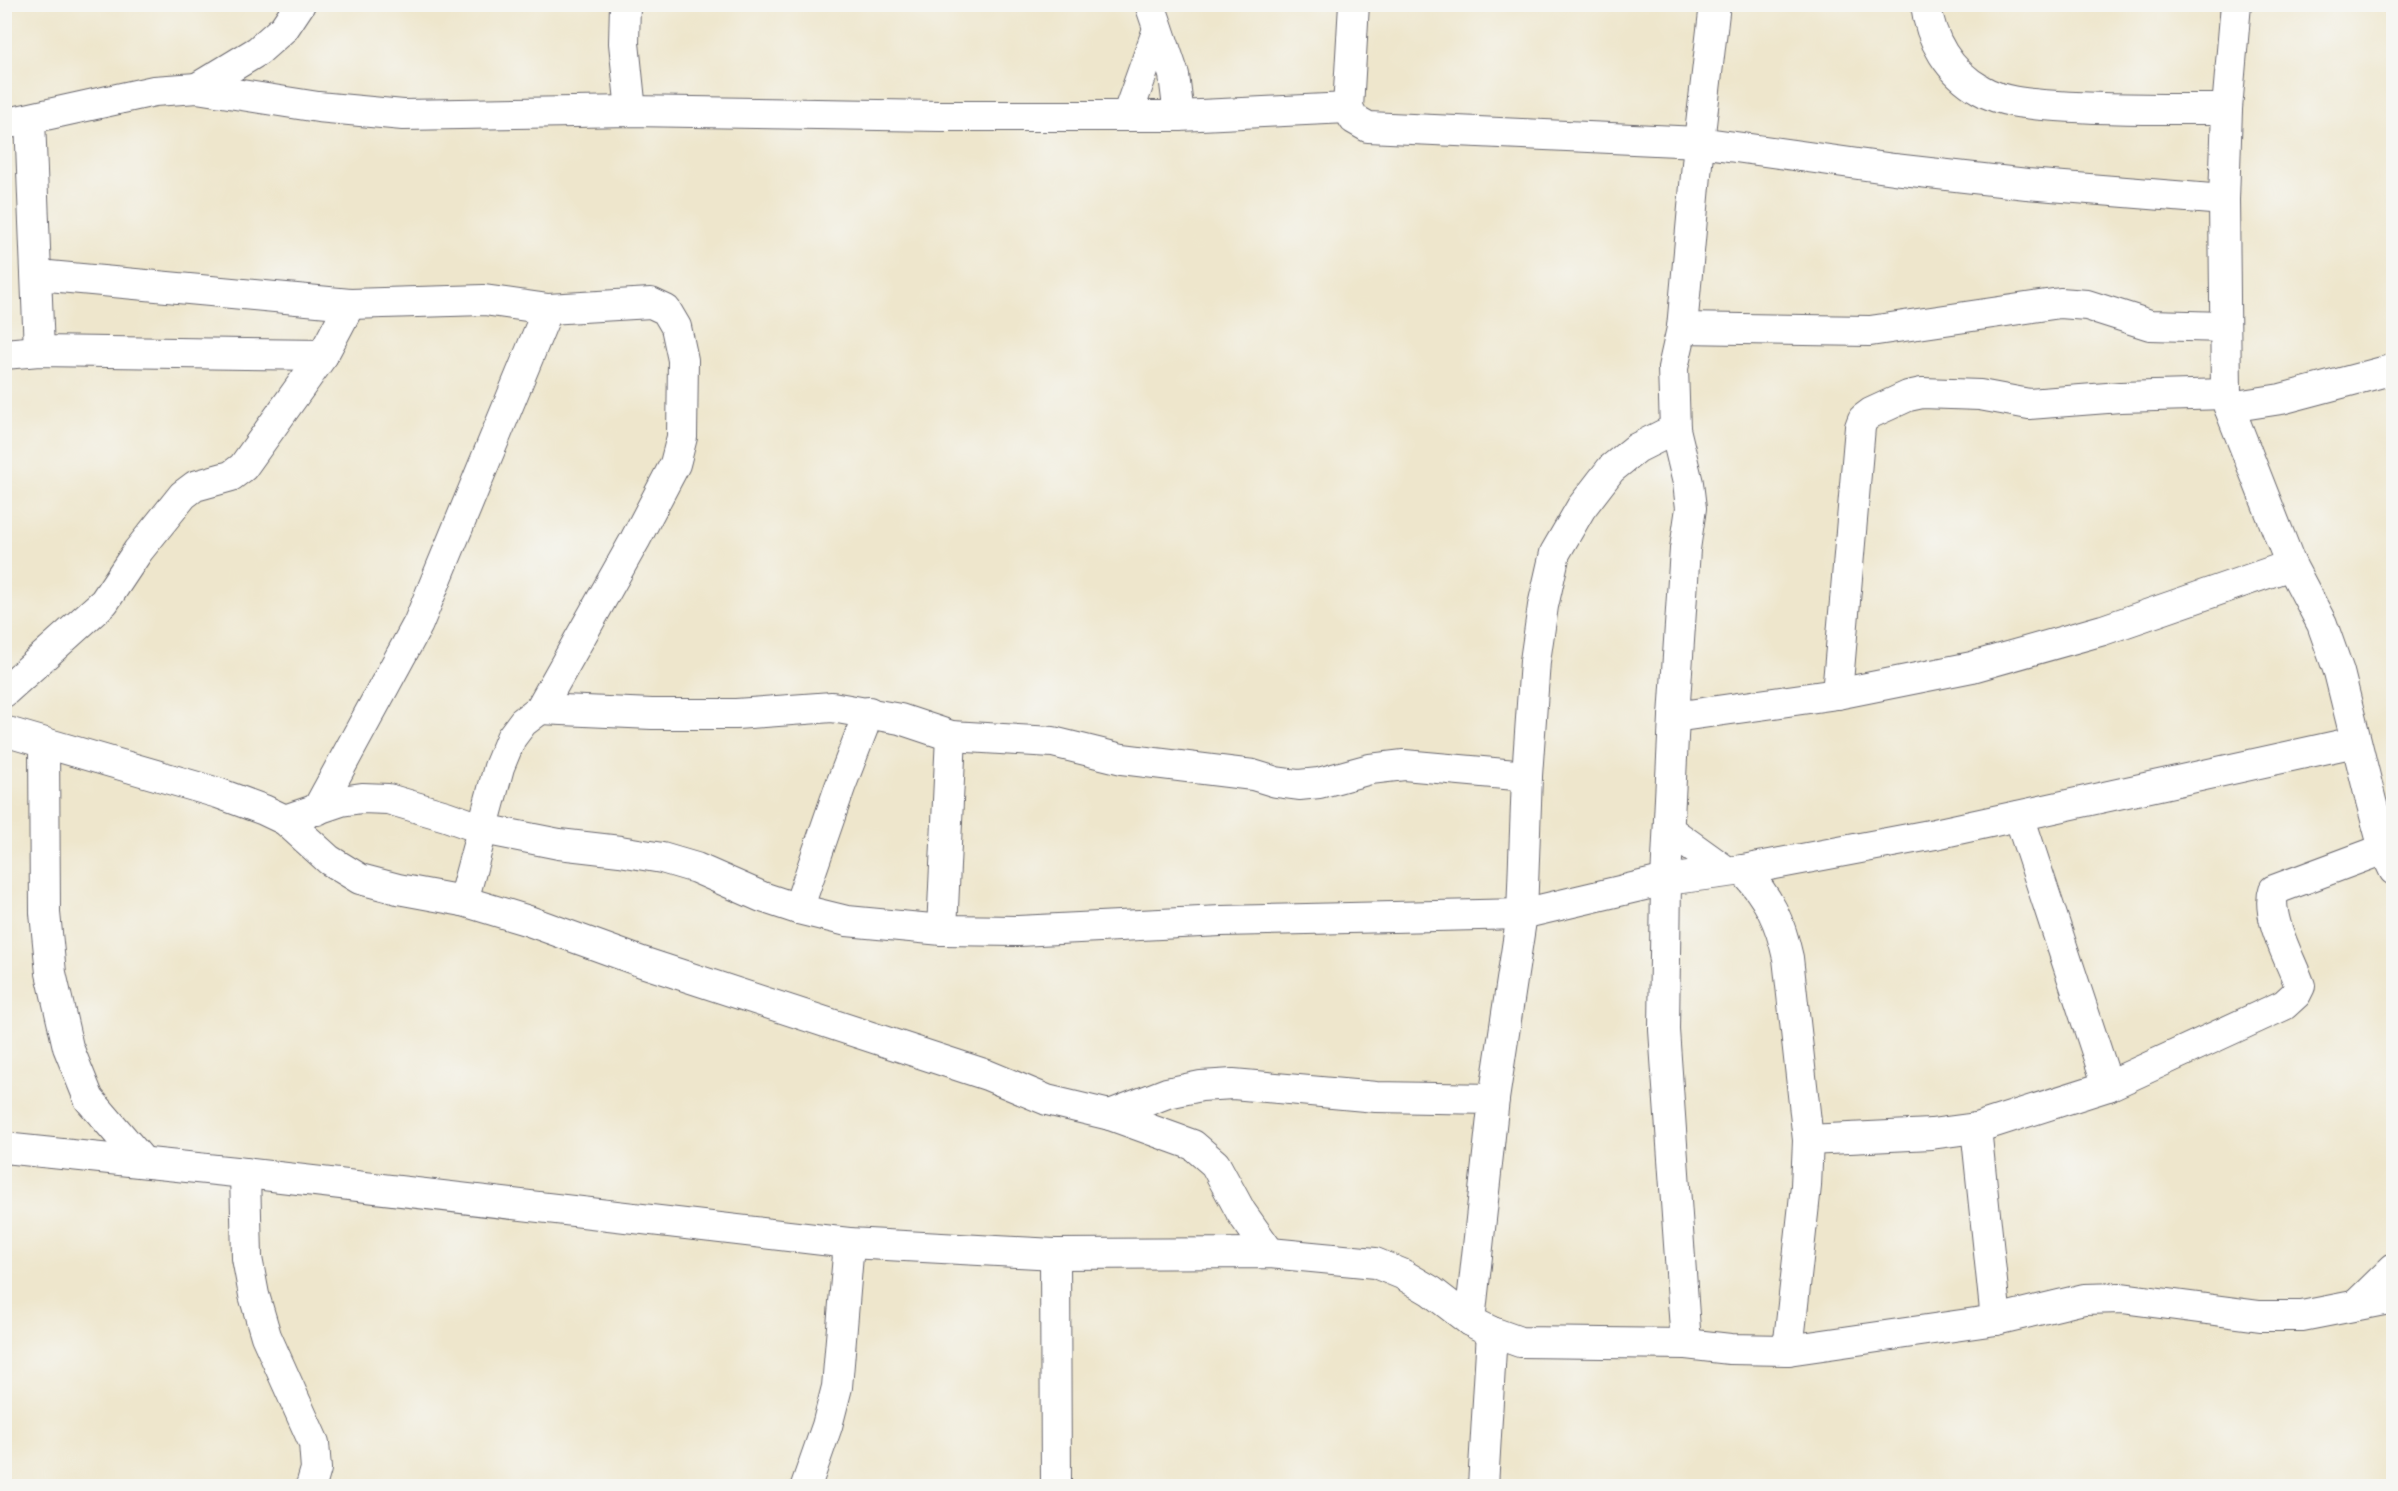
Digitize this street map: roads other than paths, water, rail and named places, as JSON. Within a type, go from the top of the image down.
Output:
[{"type":"street","points":[[197,88],[258,51],[284,28],[300,4]]},
{"type":"street","points":[[625,4],[624,43],[631,111]]},
{"type":"street","points":[[1354,4],[1348,108],[1354,119],[1368,127],[1699,142],[1894,169],[2224,200]]},
{"type":"street","points":[[1686,1344],[1664,1030],[1666,880],[1674,717],[1685,549],[1691,508],[1688,483],[1675,429],[1673,368],[1682,328],[1699,142],[1715,4]]},
{"type":"street","points":[[1926,4],[1928,22],[1939,49],[1955,70],[1982,91],[2018,103],[2099,109],[2227,109]]},
{"type":"street","points":[[1808,1140],[1931,1134],[1976,1128],[2108,1086],[2284,1005],[2296,994],[2300,986],[2275,921],[2270,900],[2274,890],[2389,859],[2355,742],[2339,672],[2322,624],[2291,565],[2227,400],[2224,200],[2227,109],[2236,4]]},
{"type":"street","points":[[1127,116],[1154,17]]},
{"type":"street","points":[[1154,17],[1174,75],[1179,116]]},
{"type":"street","points":[[39,351],[38,275],[17,122],[153,91],[197,88],[318,107],[403,115],[631,111],[940,116],[1179,116],[1348,108]]},
{"type":"street","points":[[38,275],[350,304],[484,300],[548,309],[651,303],[666,310],[676,327],[683,360],[682,437],[675,464],[540,709],[523,722],[511,738],[499,767],[463,901]]},
{"type":"street","points":[[1682,328],[1870,331],[2060,303],[2087,305],[2150,325],[2225,327]]},
{"type":"street","points":[[4,692],[104,602],[138,551],[183,495],[195,486],[231,476],[243,467],[323,355],[350,304]]},
{"type":"street","points":[[317,810],[417,624],[548,309]]},
{"type":"street","points":[[4,354],[39,351],[323,355]]},
{"type":"street","points":[[1838,694],[1860,427],[1863,419],[1870,413],[1908,396],[1922,393],[1980,395],[2030,404],[2120,397],[2281,399],[2394,369]]},
{"type":"street","points":[[1483,1486],[1481,1327],[1494,1099],[1522,914],[1527,776],[1535,661],[1543,606],[1555,553],[1581,508],[1611,469],[1637,448],[1675,429]]},
{"type":"street","points":[[1674,717],[1838,694],[1972,667],[2103,630],[2291,565]]},
{"type":"street","points":[[540,709],[652,714],[736,714],[832,707],[900,719],[951,736],[1053,742],[1122,759],[1253,775],[1276,782],[1299,785],[1319,783],[1370,769],[1404,765],[1527,776]]},
{"type":"street","points":[[798,909],[840,787],[869,712]]},
{"type":"street","points":[[4,731],[218,793],[264,810],[285,820],[328,860],[360,879],[398,889],[463,901],[529,921],[653,966],[891,1042],[1047,1100],[1110,1115],[1193,1145],[1215,1164],[1240,1212],[1270,1253]]},
{"type":"street","points":[[942,930],[951,736]]},
{"type":"street","points":[[285,820],[341,801],[362,798],[388,800],[483,829],[559,844],[662,858],[696,868],[762,897],[847,921],[942,930],[1018,931],[1221,921],[1522,914],[1666,880],[1735,871],[1935,834],[2355,742]]},
{"type":"street","points":[[44,743],[45,913],[51,973],[68,1047],[89,1099],[143,1162]]},
{"type":"street","points":[[2019,816],[2108,1086]]},
{"type":"street","points":[[1669,830],[1760,888],[1772,907],[1782,931],[1788,958],[1808,1140],[1806,1186],[1788,1350]]},
{"type":"street","points":[[1110,1115],[1167,1094],[1201,1086],[1233,1084],[1376,1097],[1494,1099]]},
{"type":"street","points":[[1976,1128],[1996,1320]]},
{"type":"street","points":[[4,1148],[245,1173],[849,1243],[1055,1254],[1270,1253],[1375,1263],[1402,1274],[1431,1291],[1481,1327],[1520,1342],[1686,1344],[1730,1349],[1788,1350],[1996,1320],[2084,1299],[2122,1298],[2260,1316],[2302,1316],[2394,1298]]},
{"type":"street","points":[[245,1173],[247,1258],[254,1295],[266,1335],[314,1443],[316,1469],[311,1486]]},
{"type":"street","points":[[1213,1253],[1240,1212]]},
{"type":"street","points":[[806,1486],[827,1426],[837,1387],[849,1243]]},
{"type":"street","points":[[1055,1254],[1056,1486]]},
{"type":"street","points":[[2356,1305],[2394,1268]]}]
